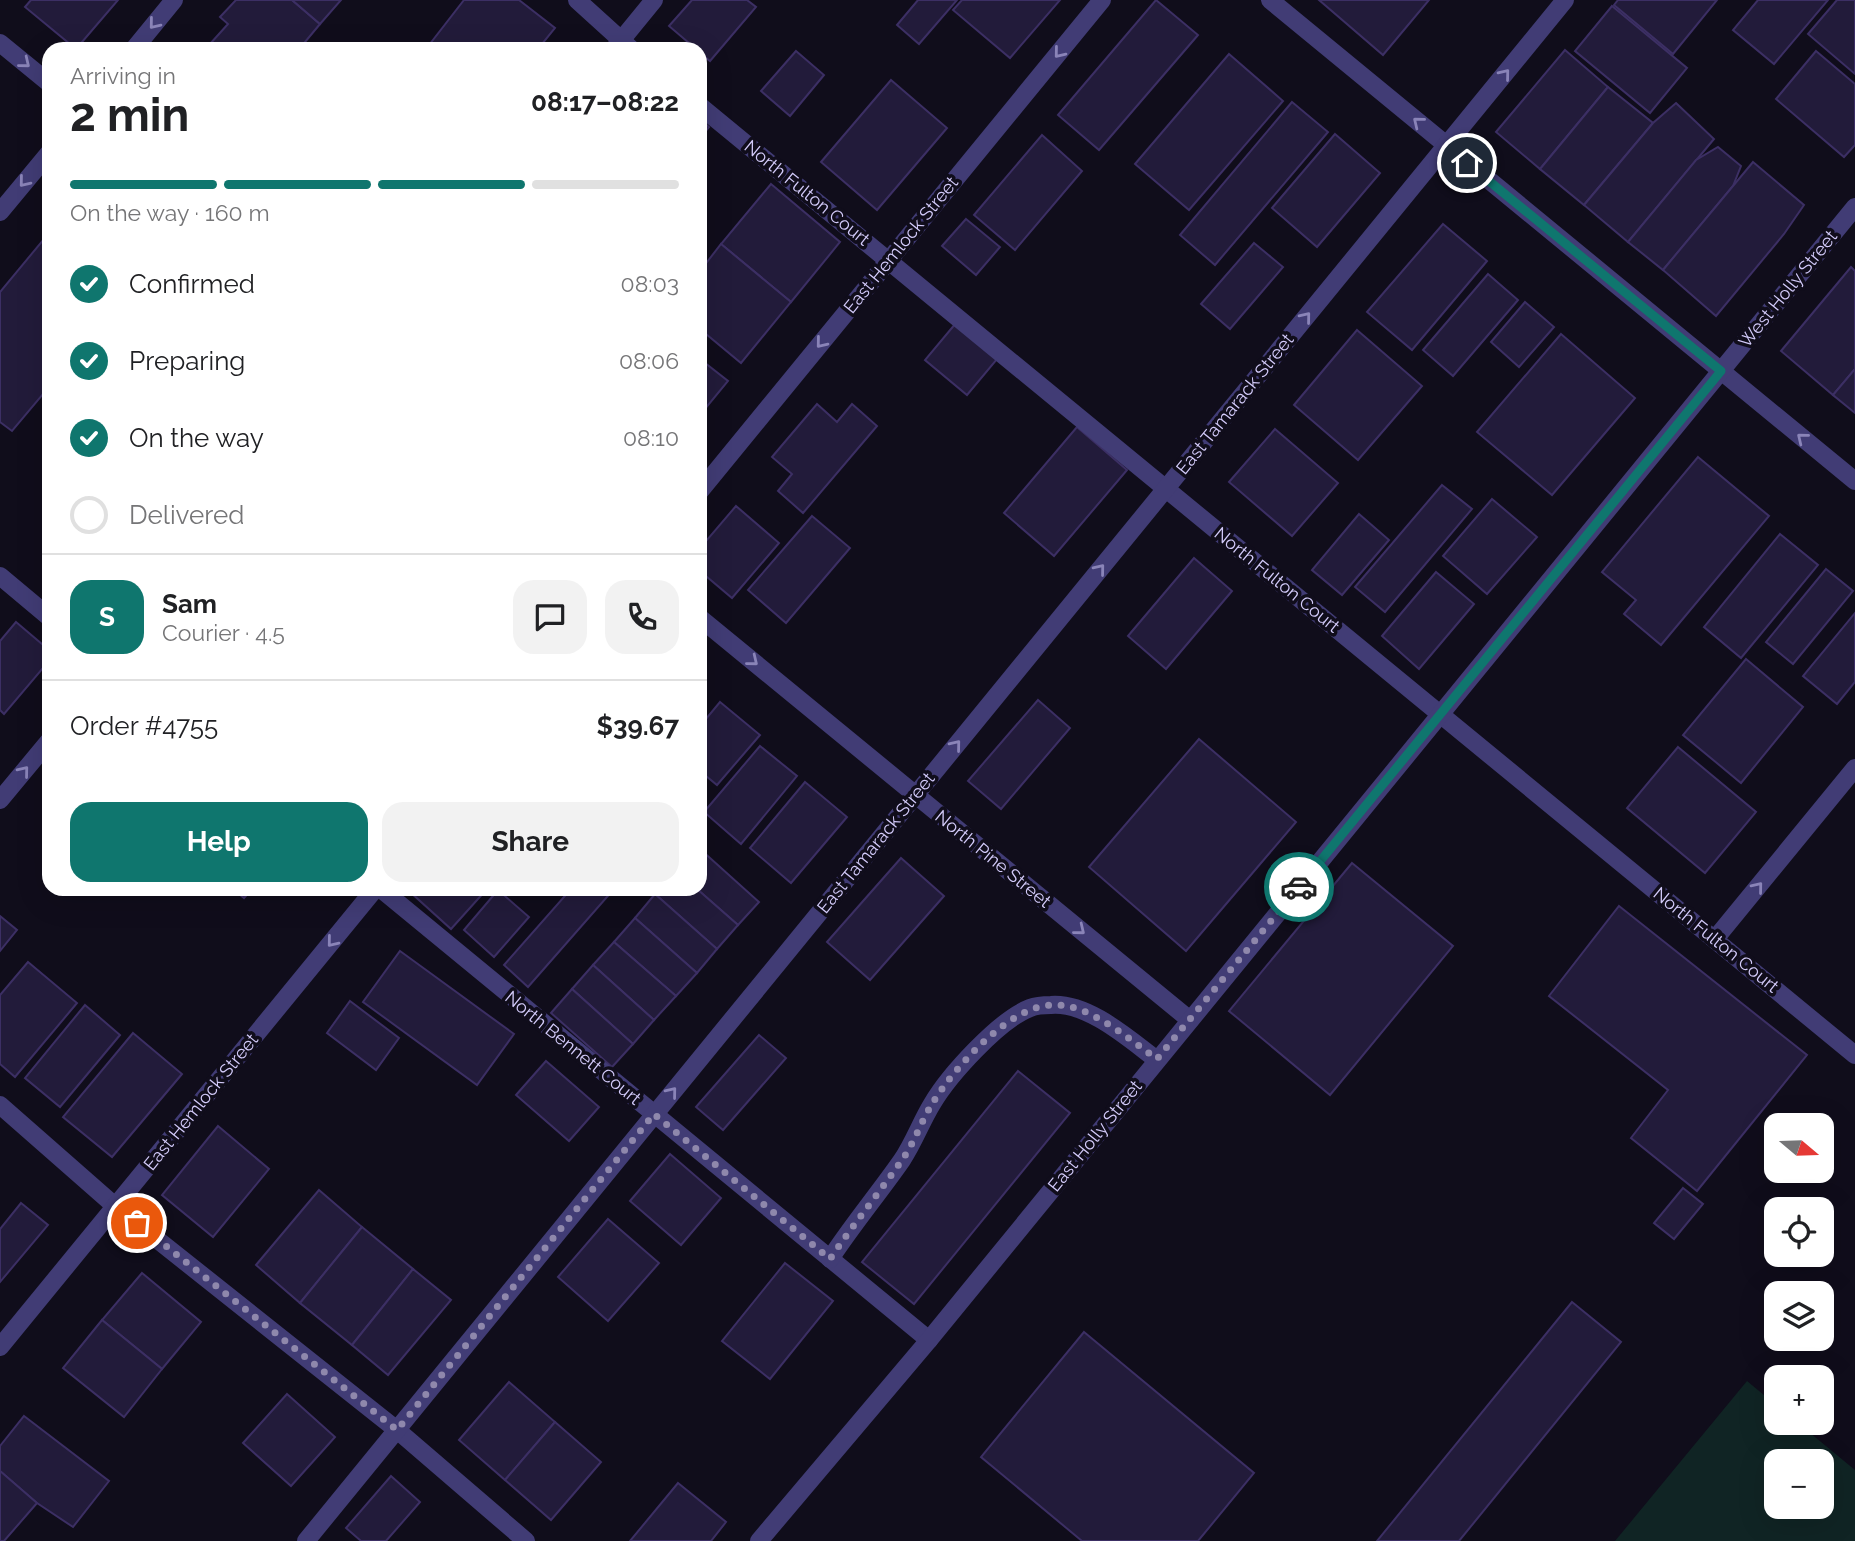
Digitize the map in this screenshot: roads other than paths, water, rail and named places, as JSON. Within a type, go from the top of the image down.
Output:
[{"type":"street","points":[[140,42],[174,0]]},
{"type":"street","points":[[577,0],[618,42]]},
{"type":"street","points":[[625,42],[654,0]]},
{"type":"street","name":"East Hemlock Street","points":[[707,482],[1102,0]]},
{"type":"street","points":[[1270,0],[1855,481]]},
{"type":"street","name":"East Tamarack Street","points":[[306,1541],[1565,0]]},
{"type":"street","points":[[0,43],[42,77]]},
{"type":"street","name":"North Fulton Court","points":[[707,112],[1855,1055]]},
{"type":"street","points":[[0,212],[42,161]]},
{"type":"street","name":"West Holly Street","points":[[1721,371],[1855,207]]},
{"type":"street","name":"East Holly Street","points":[[759,1541],[929,1340],[1721,371]]},
{"type":"street","points":[[0,576],[42,611]]},
{"type":"street","name":"North Pine Street","points":[[707,624],[1190,1020]]},
{"type":"street","points":[[0,800],[42,749]]},
{"type":"street","points":[[1715,939],[1855,768]]},
{"type":"street","name":"East Hemlock Street","points":[[0,1347],[372,896]]},
{"type":"street","name":"North Bennett Court","points":[[387,896],[929,1340]]},
{"type":"street","points":[[830,1259],[904,1158],[932,1103],[965,1059],[1010,1021],[1030,1008],[1053,1004],[1076,1008],[1111,1026],[1157,1059]]},
{"type":"street","points":[[0,1105],[116,1206],[397,1430],[526,1541]]}]
